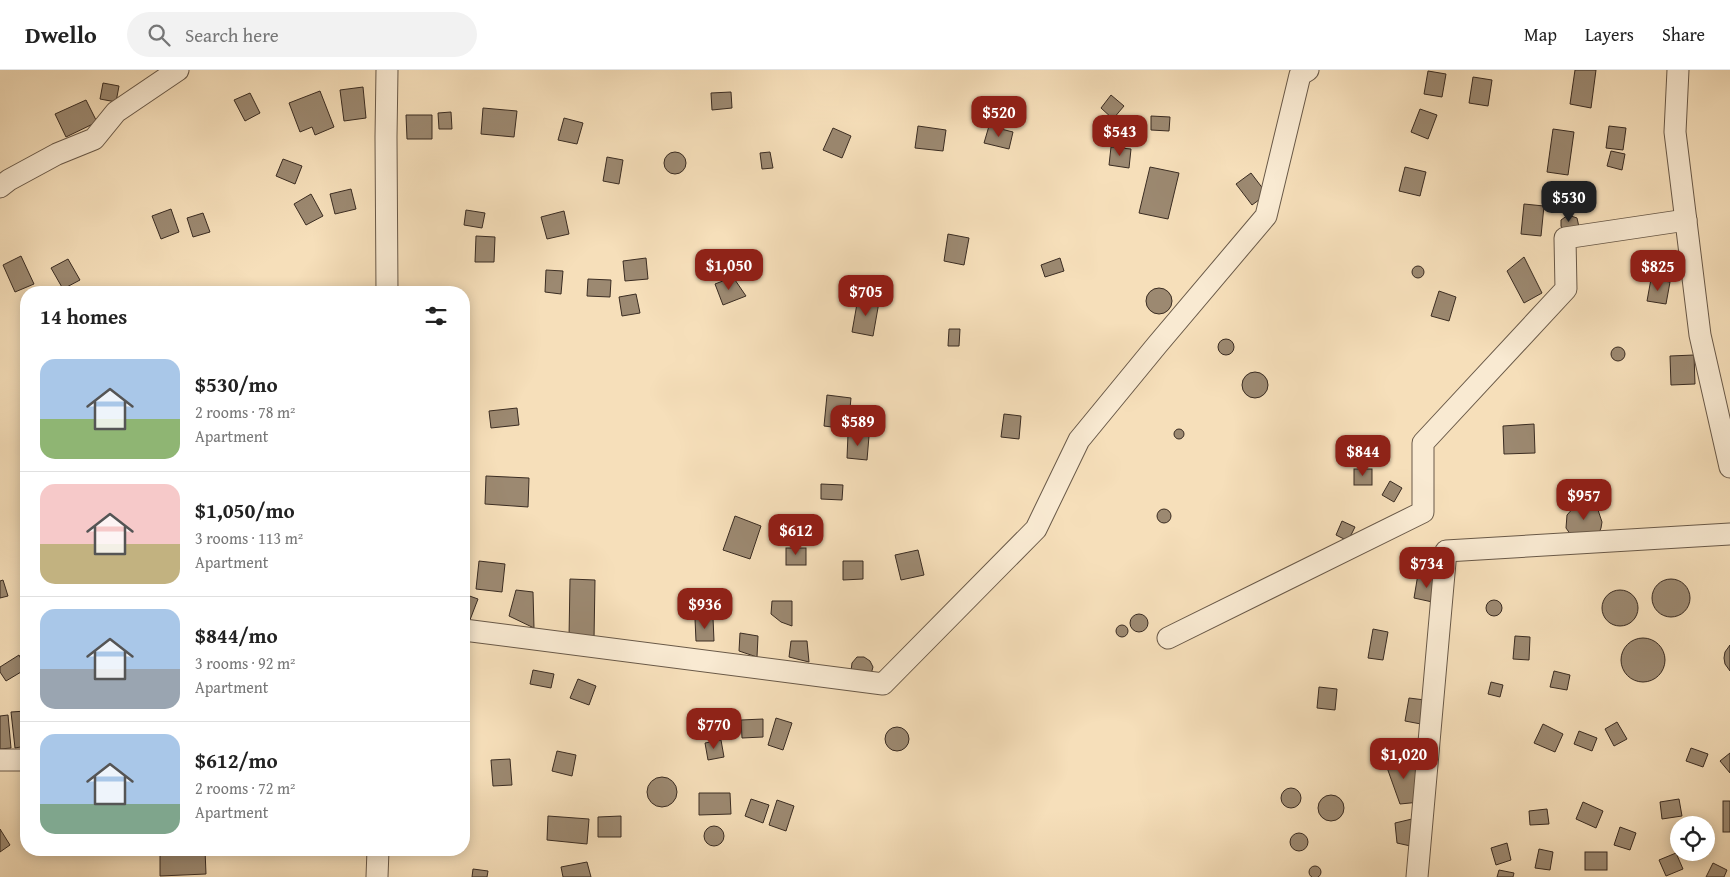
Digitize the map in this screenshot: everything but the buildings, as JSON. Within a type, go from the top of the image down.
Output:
[{"type":"street","points":[[0,187],[9,180],[57,154],[94,139],[116,112],[178,70]]},
{"type":"street","points":[[387,70],[387,286]]},
{"type":"street","points":[[470,631],[883,684],[1036,528],[1079,440],[1156,345],[1266,216],[1300,75],[1308,70]]},
{"type":"street","points":[[1678,70],[1676,132],[1700,335],[1730,467]]},
{"type":"street","points":[[1168,638],[1423,512],[1423,443],[1566,288],[1565,238],[1686,220]]},
{"type":"street","points":[[1417,877],[1446,551],[1730,534]]},
{"type":"street","points":[[0,760],[20,760]]},
{"type":"street","points":[[377,877],[378,856]]}]
